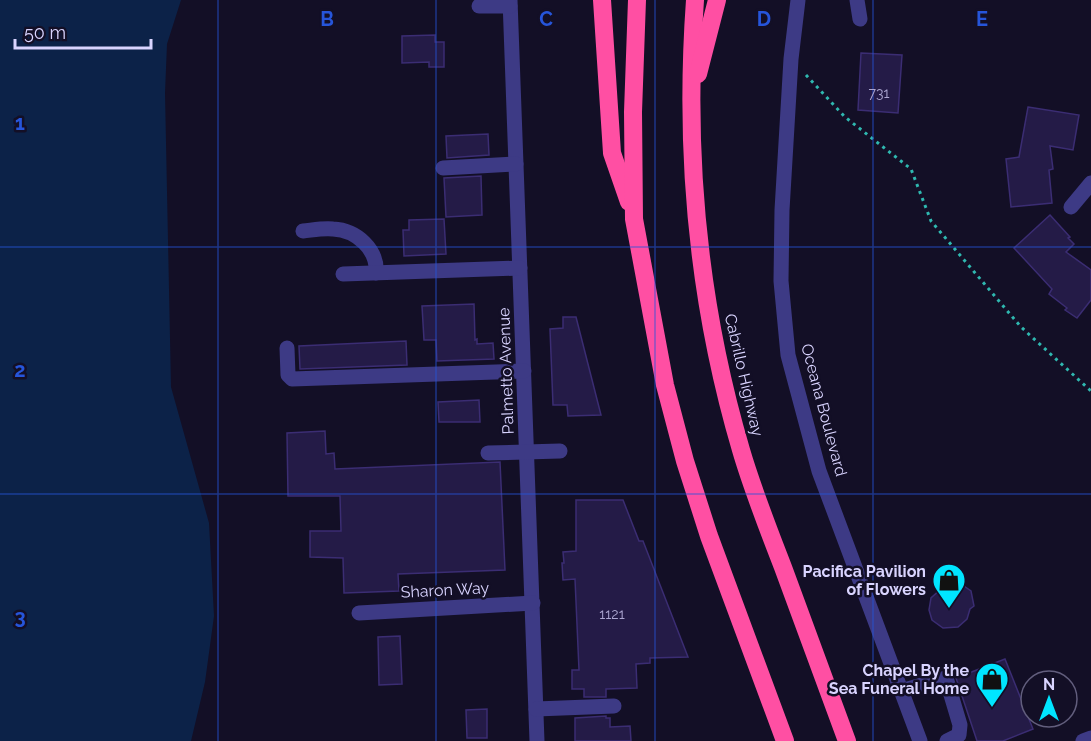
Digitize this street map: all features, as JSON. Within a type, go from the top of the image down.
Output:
[{"type":"highway","points":[[602,0],[612,153],[634,219],[665,385],[685,461],[716,555],[785,741]]},
{"type":"highway","points":[[607,0],[608,95]]},
{"type":"highway","points":[[634,219],[633,112],[637,0]]},
{"type":"highway","name":"Cabrillo Highway","points":[[695,0],[691,105],[693,184],[701,261],[714,339],[724,387],[754,490],[847,741]]},
{"type":"highway","points":[[691,105],[717,0]]},
{"type":"street","name":"Oceana Boulevard","points":[[798,0],[791,59],[782,210],[781,281],[788,355],[819,471],[920,741]]},
{"type":"street","points":[[857,0],[860,19]]},
{"type":"street","points":[[479,6],[510,3]]},
{"type":"street","name":"Palmetto Avenue","points":[[510,3],[537,741]]},
{"type":"street","points":[[443,168],[516,164]]},
{"type":"street","points":[[1071,207],[1091,183]]},
{"type":"street","points":[[303,231],[335,229],[360,239],[371,249],[377,264],[376,273]]},
{"type":"street","points":[[343,274],[520,267]]},
{"type":"street","points":[[287,348],[288,375],[292,379],[524,371]]},
{"type":"street","points":[[488,453],[560,451]]},
{"type":"street","name":"Sharon Way","points":[[359,613],[533,603]]},
{"type":"street","points":[[901,691],[946,678],[960,725],[958,735],[947,741]]},
{"type":"street","points":[[536,710],[614,706]]},
{"type":"street","points":[[1083,741],[1091,738]]},
{"type":"path","points":[[791,59],[845,117],[911,169],[931,221],[1021,327],[1091,391]]},
{"type":"water","points":[[0,0],[181,0],[167,44],[165,93],[171,387],[209,523],[214,616],[205,682],[191,741],[0,741]]},
{"type":"building","points":[[435,35],[435,42],[444,42],[444,67],[429,67],[429,62],[402,63],[402,36]]},
{"type":"building","points":[[861,53],[902,55],[898,113],[858,110]]},
{"type":"building","points":[[1028,107],[1079,115],[1073,150],[1050,146],[1053,169],[1049,170],[1052,203],[1011,207],[1006,159],[1019,157]]},
{"type":"building","points":[[488,134],[489,155],[447,158],[446,136]]},
{"type":"building","points":[[481,176],[482,215],[446,217],[444,178]]},
{"type":"building","points":[[1050,215],[1074,244],[1066,252],[1091,270],[1091,300],[1077,318],[1049,294],[1052,289],[1014,248]]},
{"type":"building","points":[[444,219],[446,254],[404,256],[403,230],[409,230],[409,220]]},
{"type":"building","points":[[474,304],[475,340],[477,339],[477,344],[493,343],[494,359],[437,361],[436,340],[424,340],[422,306]]},
{"type":"building","points":[[563,317],[576,317],[601,415],[568,416],[567,405],[553,405],[550,329],[563,328]]},
{"type":"building","points":[[406,341],[407,365],[300,369],[299,346]]},
{"type":"building","points":[[479,400],[480,422],[439,422],[438,402]]},
{"type":"building","points":[[325,431],[326,454],[334,453],[335,469],[500,462],[505,570],[398,574],[399,591],[344,593],[343,558],[310,557],[310,531],[341,531],[340,496],[288,496],[287,433]]},
{"type":"building","points":[[576,500],[623,500],[639,541],[643,541],[688,657],[650,658],[650,663],[636,664],[637,688],[606,689],[606,697],[584,697],[584,689],[572,689],[572,670],[579,670],[575,579],[563,580],[562,563],[564,563],[563,552],[576,551]]},
{"type":"building","points":[[961,584],[971,591],[974,606],[970,609],[967,619],[958,627],[943,628],[932,620],[929,610],[931,598],[942,588],[957,589]]},
{"type":"building","points":[[400,636],[402,684],[379,685],[378,637]]},
{"type":"building","points":[[1005,659],[1019,694],[1019,729],[1033,729],[1003,741],[977,741],[956,678]]},
{"type":"building","points":[[487,709],[487,738],[467,738],[466,710]]},
{"type":"building","points":[[606,716],[610,718],[610,727],[630,726],[631,741],[575,741],[575,718]]},
{"type":"place","name":"Pacifica Pavilion of Flowers","points":[[949,609]]},
{"type":"place","name":"Chapel By the Sea Funeral Home","points":[[992,708]]}]
